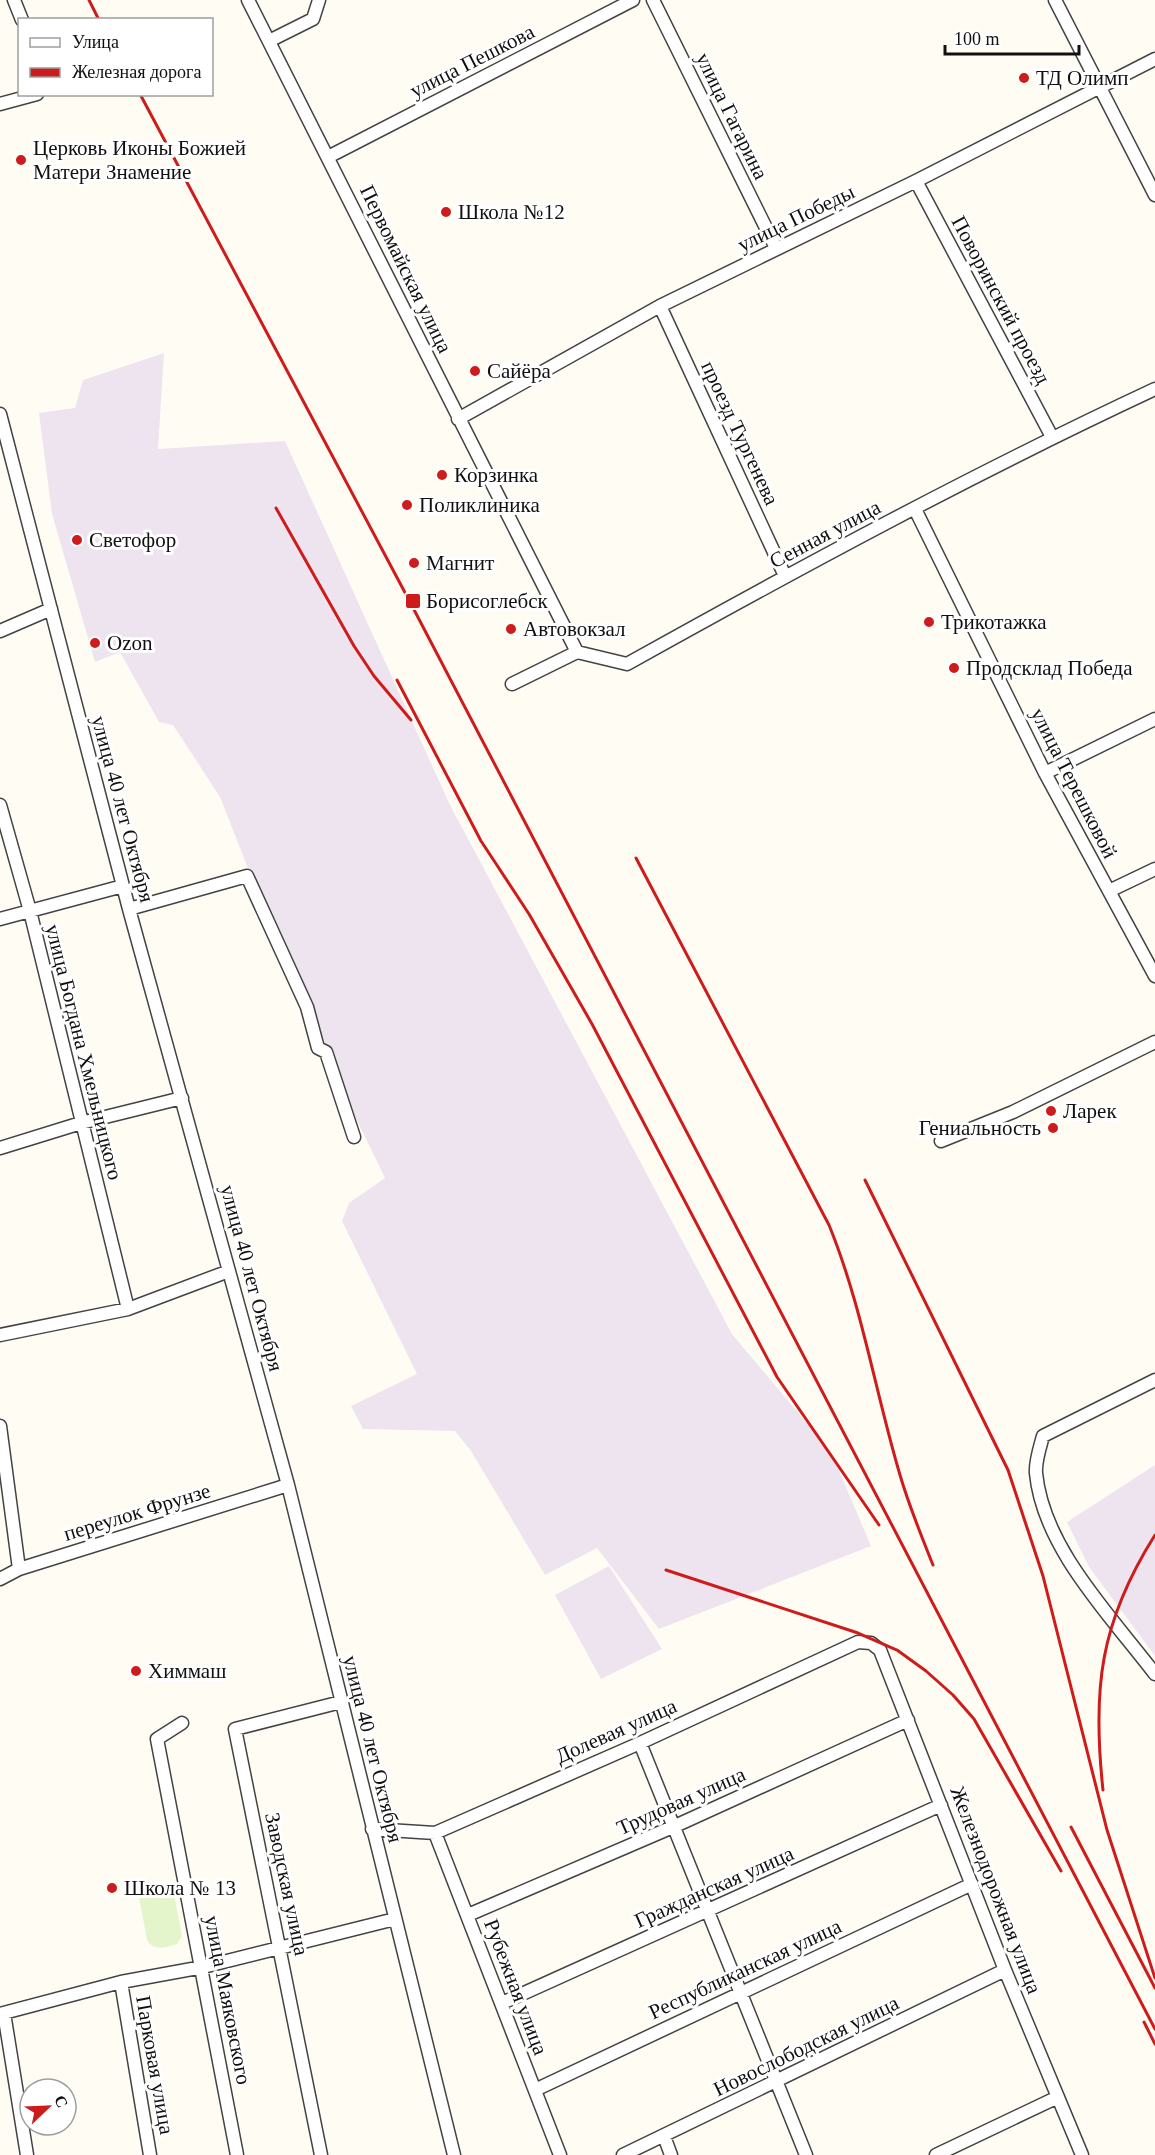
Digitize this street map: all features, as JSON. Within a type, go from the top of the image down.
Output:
[{"type":"street","points":[[14,0],[21,18]]},
{"type":"street","name":"Первомайская улица","points":[[248,0],[577,652]]},
{"type":"street","points":[[270,41],[313,19],[319,0]]},
{"type":"street","name":"улица Пешкова","points":[[328,157],[633,0]]},
{"type":"street","name":"улица Гагарина","points":[[652,0],[776,248]]},
{"type":"street","points":[[1054,0],[1155,195]]},
{"type":"street","name":"улица Победы","points":[[458,419],[660,306],[916,181],[1155,59]]},
{"type":"street","points":[[0,104],[30,96]]},
{"type":"street","name":"Поворинский проезд","points":[[916,181],[1052,437]]},
{"type":"street","name":"проезд Тургенева","points":[[660,306],[784,576]]},
{"type":"street","name":"Сенная улица","points":[[577,652],[627,664],[784,576],[1052,437],[1155,389]]},
{"type":"street","name":"улица 40 лет Октября","points":[[0,414],[129,909],[288,1485],[454,2155]]},
{"type":"street","name":"улица Терешковой","points":[[915,509],[1046,773],[1155,976]]},
{"type":"street","points":[[0,631],[51,609]]},
{"type":"street","points":[[512,684],[577,652]]},
{"type":"street","points":[[1046,773],[1155,719]]},
{"type":"street","name":"улица Богдана Хмельницкого","points":[[0,805],[30,912],[128,1309]]},
{"type":"street","points":[[1108,891],[1155,869]]},
{"type":"street","points":[[129,909],[247,876],[307,1007],[318,1048],[326,1052],[354,1137]]},
{"type":"street","points":[[0,919],[123,886]]},
{"type":"street","points":[[941,1141],[1013,1112],[1155,1042]]},
{"type":"street","points":[[0,1148],[182,1098]]},
{"type":"street","points":[[0,1335],[128,1309],[229,1271]]},
{"type":"street","points":[[1155,1380],[1043,1436],[1035,1470],[1043,1508],[1071,1565],[1155,1674]]},
{"type":"street","points":[[0,1426],[20,1569]]},
{"type":"street","name":"переулок Фрунзе","points":[[0,1579],[20,1569],[288,1485]]},
{"type":"street","name":"Долевая улица","points":[[372,1828],[435,1833],[640,1743],[858,1642],[870,1643]]},
{"type":"street","name":"Железнодорожная улица","points":[[870,1643],[880,1650],[1005,1970],[1082,2155]]},
{"type":"street","name":"Заводская улица","points":[[321,2155],[235,1729],[341,1702]]},
{"type":"street","name":"Трудовая улица","points":[[468,1915],[675,1826],[908,1720]]},
{"type":"street","name":"улица Маяковского","points":[[182,1723],[158,1739],[237,2155]]},
{"type":"street","points":[[640,1743],[806,2155]]},
{"type":"street","name":"Гражданская улица","points":[[501,2003],[941,1805]]},
{"type":"street","name":"Рубежная улица","points":[[435,1833],[560,2155]]},
{"type":"street","name":"Республиканская улица","points":[[535,2090],[972,1884]]},
{"type":"street","points":[[27,2155],[2,2013],[121,1982],[203,1967],[395,1919]]},
{"type":"street","name":"Новослободская улица","points":[[623,2155],[1005,1970]]},
{"type":"street","name":"Парковая улица","points":[[121,1982],[150,2155]]},
{"type":"street","points":[[936,2155],[1058,2097]]},
{"type":"street","points":[[664,2136],[671,2155]]},
{"type":"shaded area","points":[[164,353],[158,449],[285,441],[450,805],[732,1334],[831,1452],[871,1546],[659,1629],[597,1548],[545,1575],[471,1451],[455,1431],[363,1429],[351,1406],[417,1374],[342,1221],[349,1203],[385,1178],[352,1110],[325,1042],[249,871],[220,797],[173,725],[159,722],[120,652],[95,662],[52,514],[39,413],[75,408],[83,380]]},
{"type":"shaded area","points":[[1155,1465],[1155,1656],[1089,1567],[1067,1522]]},
{"type":"shaded area","points":[[609,1566],[662,1649],[601,1679],[555,1595]]},
{"type":"green space","points":[[169,1886],[174,1894],[182,1936],[177,1944],[160,1948],[153,1946],[147,1940],[139,1897],[147,1888]]},
{"type":"railway","points":[[89,0],[98,18]]},
{"type":"railway","points":[[141,96],[410,602],[1155,2029]]},
{"type":"railway","points":[[276,508],[354,646],[374,676],[411,720]]},
{"type":"railway","points":[[397,680],[481,841],[529,914],[592,1024],[777,1377],[879,1525]]},
{"type":"railway","points":[[636,858],[829,1225],[850,1286],[904,1487],[933,1565]]},
{"type":"railway","points":[[865,1180],[1008,1470],[1043,1576],[1107,1830],[1155,1978]]},
{"type":"railway","points":[[1103,1790],[1099,1720],[1104,1657],[1111,1627],[1122,1597],[1155,1535]]},
{"type":"railway","points":[[666,1570],[858,1633],[897,1650],[926,1671],[953,1695],[974,1719],[1061,1871]]},
{"type":"railway","points":[[1071,1827],[1155,1988]]},
{"type":"railway","points":[[1144,2022],[1155,2044]]},
{"type":"place","name":"ТД Олимп","points":[[1024,78]]},
{"type":"place","name":"Церковь Иконы Божией Матери Знамение","points":[[21,160]]},
{"type":"place","name":"Школа №12","points":[[446,212]]},
{"type":"place","name":"Сайёра","points":[[475,371]]},
{"type":"place","name":"Корзинка","points":[[442,475]]},
{"type":"place","name":"Поликлиника","points":[[407,505]]},
{"type":"place","name":"Светофор","points":[[77,540]]},
{"type":"place","name":"Магнит","points":[[414,563]]},
{"type":"place","name":"Борисоглебск","points":[[413,601]]},
{"type":"place","name":"Трикотажка","points":[[929,622]]},
{"type":"place","name":"Автовокзал","points":[[511,629]]},
{"type":"place","name":"Ozon","points":[[95,643]]},
{"type":"place","name":"Продсклад Победа","points":[[954,668]]},
{"type":"place","name":"Ларек","points":[[1051,1111]]},
{"type":"place","name":"Гениальность","points":[[1053,1128]]},
{"type":"place","name":"Химмаш","points":[[136,1671]]},
{"type":"place","name":"Школа № 13","points":[[112,1888]]}]
